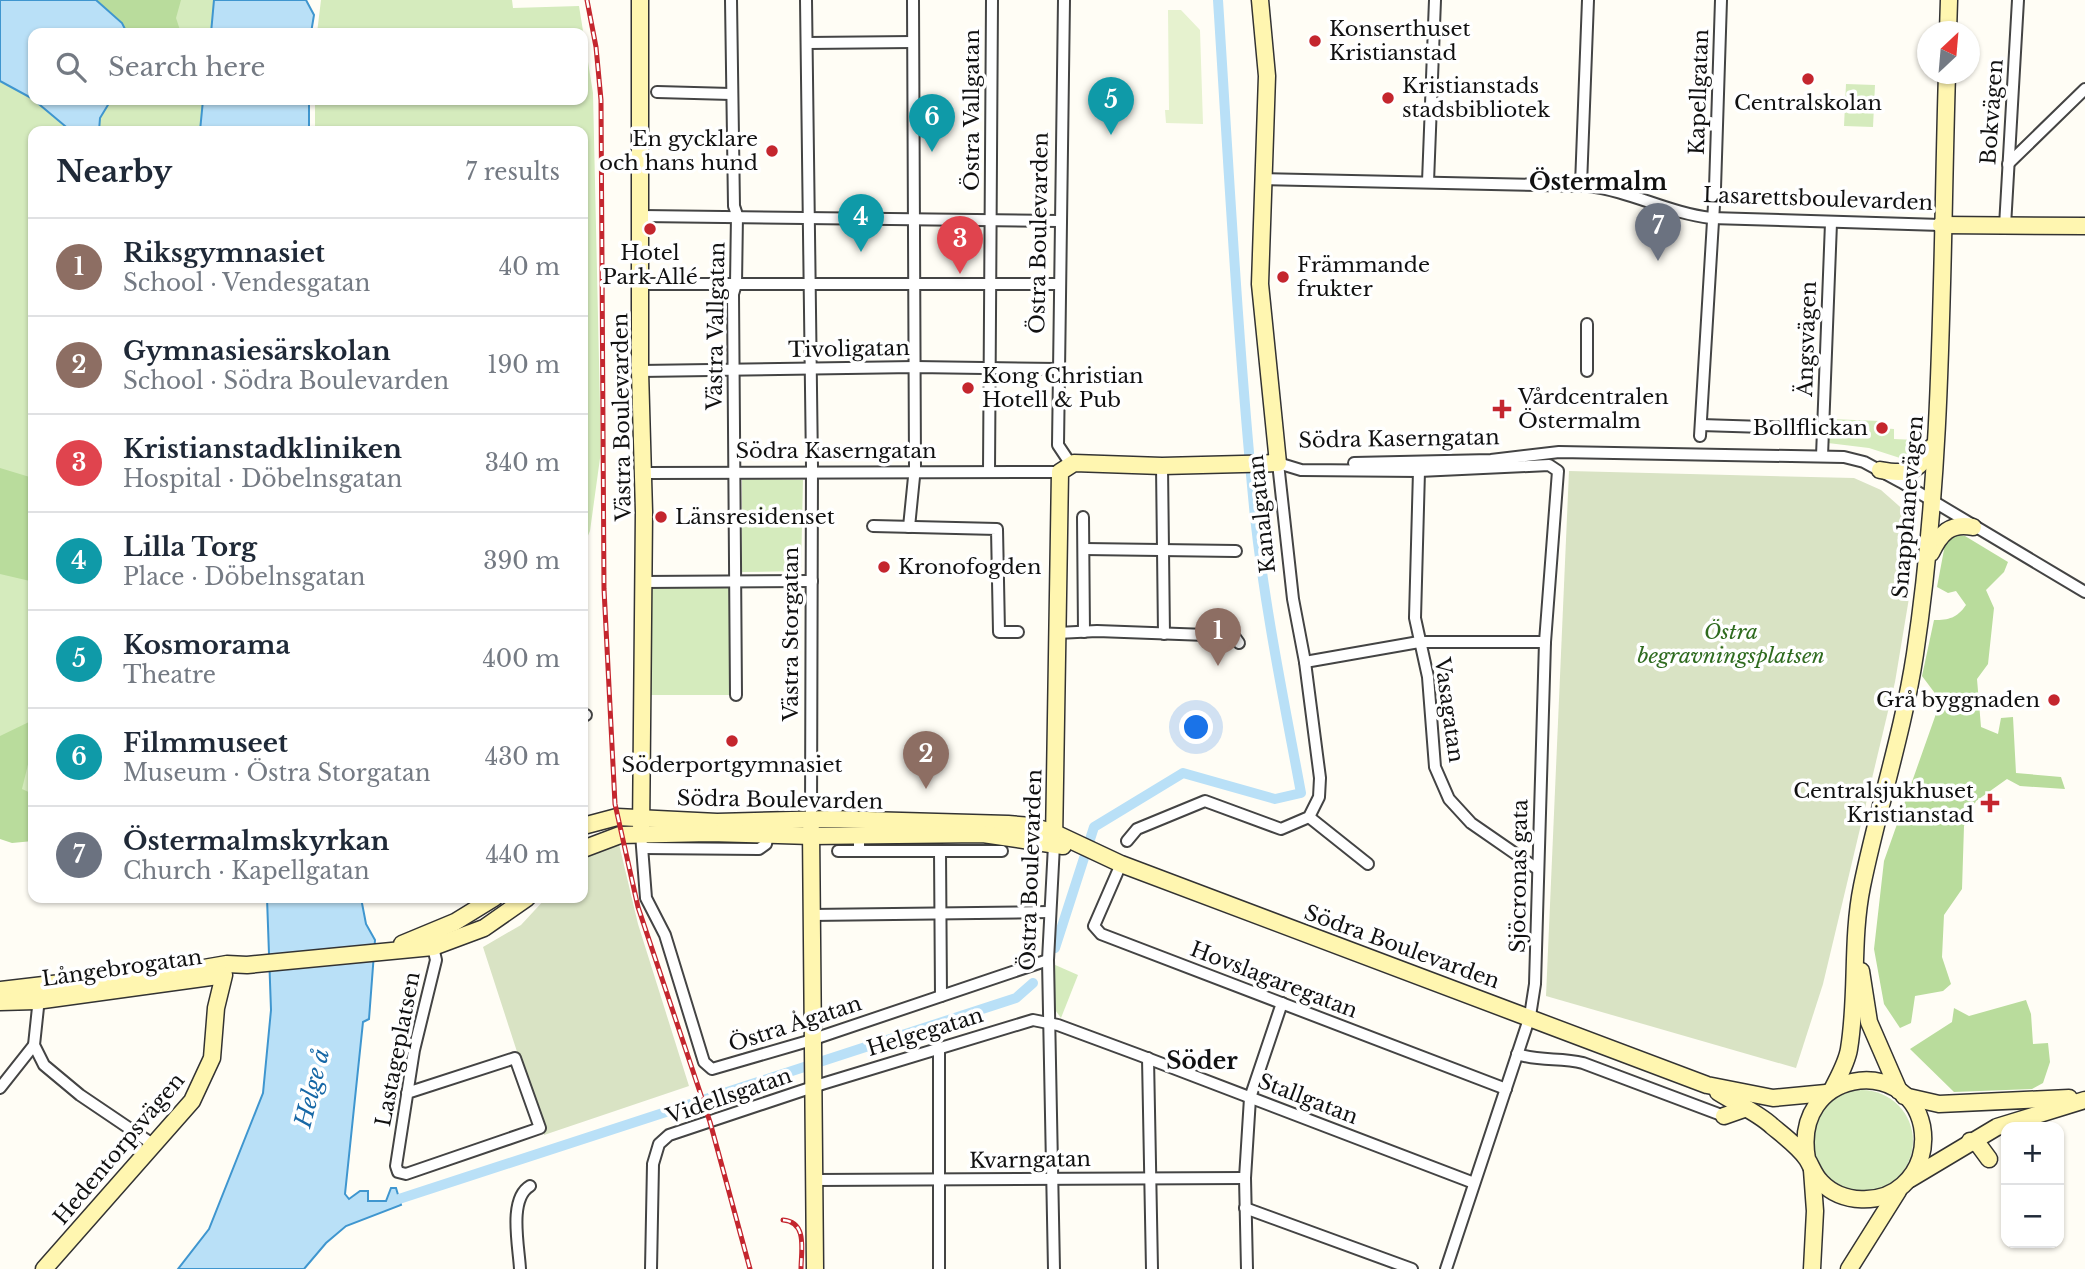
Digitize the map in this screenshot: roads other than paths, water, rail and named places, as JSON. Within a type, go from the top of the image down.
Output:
[{"type":"main road","name":"Västra Boulevarden","points":[[640,0],[642,833]]},
{"type":"main road","name":"Kanalgatan","points":[[1260,0],[1267,76],[1260,284],[1278,463]]},
{"type":"main road","points":[[1948,21],[1949,0]]},
{"type":"main road","name":"Snapphanevägen","points":[[1830,1091],[1849,1051],[1855,938],[1862,887],[1910,681],[1927,561],[1940,380],[1941,225],[1947,84]]},
{"type":"main road","name":"Lasarettsboulevarden","points":[[1941,225],[2085,226]]},
{"type":"main road","points":[[1880,470],[1906,474],[1916,470],[1926,459],[1935,441]]},
{"type":"main road","name":"Södra Kaserngatan","points":[[1065,468],[1278,463]]},
{"type":"main road","name":"Östra Boulevarden","points":[[1055,839],[1057,634],[1065,468]]},
{"type":"main road","points":[[1927,561],[1940,536],[1947,530],[1958,525],[1973,527]]},
{"type":"main road","points":[[588,825],[617,817],[642,780]]},
{"type":"main road","points":[[617,817],[642,833]]},
{"type":"main road","name":"Södra Boulevarden","points":[[642,833],[718,822],[811,819],[1031,826],[1055,839],[1530,1016],[1707,1086],[1769,1123],[1809,1165]]},
{"type":"main road","name":"Västra Storgatan","points":[[811,819],[815,1269]]},
{"type":"main road","points":[[588,846],[603,839],[642,833]]},
{"type":"main road","name":"Södra Boulevarden","points":[[642,833],[811,836],[859,843],[982,834],[1055,839]]},
{"type":"main road","name":"Långebrogatan","points":[[431,940],[486,903]]},
{"type":"main road","name":"Långebrogatan","points":[[0,1002],[37,1001],[189,974],[227,964],[250,965],[380,950],[476,932],[518,903]]},
{"type":"main road","name":"Snapphanevägen","points":[[1855,938],[1869,1022],[1901,1094]]},
{"type":"main road","name":"Långebrogatan","points":[[0,990],[146,973],[225,975],[250,965]]},
{"type":"main road","points":[[189,974],[216,1008]]},
{"type":"main road","name":"Hedentorpsvägen","points":[[44,1269],[192,1101],[212,1058],[216,1008],[225,975]]},
{"type":"main road","points":[[1812,1269],[1815,1236],[1809,1165],[1804,1141],[1806,1123],[1814,1107],[1830,1091],[1866,1080],[1901,1094],[1939,1104],[2085,1099]]},
{"type":"main road","name":"Södra Boulevarden","points":[[1707,1086],[1773,1098],[1830,1091]]},
{"type":"main road","points":[[1849,1269],[1917,1167],[1924,1137],[1917,1115],[1901,1094]]},
{"type":"main road","points":[[1809,1165],[1836,1193],[1852,1199],[1885,1196],[1970,1141],[2027,1116],[2085,1099]]},
{"type":"main road","points":[[1724,1116],[1744,1109]]},
{"type":"main road","points":[[1970,1141],[1978,1144],[1989,1159]]},
{"type":"main road","points":[[1804,1269],[1815,1236]]},
{"type":"street","name":"Västra Vallgatan","points":[[731,0],[734,206],[737,215],[736,284],[733,294],[736,695]]},
{"type":"street","name":"Västra Storgatan","points":[[806,0],[812,471],[811,819]]},
{"type":"street","points":[[909,527],[915,471],[913,0]]},
{"type":"street","name":"Östra Vallgatan","points":[[989,472],[992,0]]},
{"type":"street","name":"Östra Boulevarden","points":[[1064,0],[1058,284],[1058,445],[1065,468]]},
{"type":"street","points":[[1428,182],[1435,0]]},
{"type":"street","points":[[1581,185],[1588,0]]},
{"type":"street","name":"Kapellgatan","points":[[1721,0],[1715,188],[1711,218],[1700,431],[1824,429]]},
{"type":"street","name":"Bokvägen","points":[[2005,226],[2018,0]]},
{"type":"street","points":[[807,43],[913,42]]},
{"type":"street","points":[[2008,164],[2085,89]]},
{"type":"street","points":[[657,92],[731,94]]},
{"type":"street","name":"Lasarettsboulevarden","points":[[1262,179],[1581,185],[1615,189],[1683,215],[1831,223],[1941,225]]},
{"type":"street","points":[[642,216],[737,215],[1059,221]]},
{"type":"street","name":"Ängsvägen","points":[[1822,456],[1831,223]]},
{"type":"street","points":[[642,284],[1058,284]]},
{"type":"street","points":[[1587,324],[1587,371]]},
{"type":"street","name":"Tivoligatan","points":[[640,371],[915,367],[1058,369]]},
{"type":"street","name":"Södra Kaserngatan","points":[[1278,463],[1478,460],[1559,452],[1822,456],[1854,460],[1880,470],[1931,499],[1973,527],[2085,592]]},
{"type":"street","name":"Södra Kaserngatan","points":[[1278,463],[1301,470],[1419,471],[1549,465],[1558,471]]},
{"type":"street","name":"Kanalgatan","points":[[1278,463],[1293,600],[1305,663],[1320,778],[1319,797],[1309,817]]},
{"type":"street","points":[[1162,466],[1164,634]]},
{"type":"street","name":"Södra Kaserngatan","points":[[643,473],[989,472],[1065,468]]},
{"type":"street","name":"Vasagatan","points":[[1419,471],[1415,618],[1428,677],[1435,767],[1448,799],[1471,823],[1536,867]]},
{"type":"street","name":"Sjöcronas gata","points":[[1446,1269],[1530,1016],[1535,984],[1536,867],[1545,642],[1558,471]]},
{"type":"street","points":[[1083,517],[1084,632]]},
{"type":"street","points":[[873,526],[997,529],[999,632],[1018,632]]},
{"type":"street","points":[[1084,549],[1236,551]]},
{"type":"street","points":[[643,582],[811,581]]},
{"type":"street","points":[[1057,634],[1084,632],[1234,636],[1239,643]]},
{"type":"street","points":[[1305,663],[1419,642],[1545,642]]},
{"type":"street","points":[[1127,841],[1137,830],[1205,801],[1281,829],[1309,817],[1368,864]]},
{"type":"street","name":"Östra Ågatan","points":[[642,833],[646,898],[665,935],[704,1062],[712,1069],[721,1069],[812,1045],[941,996],[1048,960]]},
{"type":"street","name":"Östra Boulevarden","points":[[1054,1269],[1048,960],[1055,839]]},
{"type":"street","points":[[838,852],[859,843],[940,851],[1002,851]]},
{"type":"street","points":[[940,851],[941,996]]},
{"type":"street","name":"Hovslagaregatan","points":[[1121,864],[1094,926],[1101,934],[1506,1089]]},
{"type":"street","points":[[811,915],[1050,912]]},
{"type":"street","name":"Lastageplatsen","points":[[407,1093],[515,1058],[540,1128],[406,1174],[398,1172],[396,1166],[407,1093],[414,1050],[436,960],[431,940]]},
{"type":"street","points":[[154,1145],[55,1076],[44,1065],[34,1045],[37,1001],[49,991],[189,974]]},
{"type":"street","points":[[1247,1269],[1245,1178],[1250,1098],[1282,1003]]},
{"type":"street","name":"Helgegatan","points":[[814,1083],[1033,1020],[1049,1022]]},
{"type":"street","name":"Stallgatan","points":[[1049,1022],[1475,1183]]},
{"type":"street","points":[[0,1088],[34,1045]]},
{"type":"street","points":[[939,1048],[939,1269]]},
{"type":"street","points":[[1517,1054],[1545,1062],[1564,1058],[1583,1063],[1724,1116]]},
{"type":"street","points":[[1148,1058],[1152,1269]]},
{"type":"street","name":"Videllsgatan","points":[[651,1269],[653,1164],[659,1144],[669,1135],[814,1083]]},
{"type":"street","name":"Kvarngatan","points":[[815,1180],[1245,1178]]},
{"type":"street","points":[[520,1269],[518,1203],[523,1190],[530,1186]]},
{"type":"street","points":[[1245,1208],[1412,1269]]},
{"type":"water","points":[[0,0],[96,0],[124,28],[28,28],[28,96],[0,81]]},
{"type":"water","points":[[214,0],[306,0],[314,15],[312,28],[211,28]]},
{"type":"water","points":[[40,105],[108,105],[100,118],[99,126],[65,126]]},
{"type":"water","points":[[203,105],[309,105],[309,126],[200,126]]},
{"type":"water","name":"Helge å","points":[[267,903],[362,903],[366,924],[375,940],[369,1019],[363,1022],[345,1194],[349,1199],[360,1191],[368,1191],[368,1201],[386,1201],[391,1188],[396,1188],[401,1205],[346,1226],[326,1243],[304,1269],[178,1269],[209,1229],[263,1093],[271,1010]]},
{"type":"waterway","points":[[1055,948],[1094,827],[1183,773],[1275,799],[1301,793],[1269,620],[1255,517],[1239,323],[1218,0]]},
{"type":"waterway","points":[[399,1199],[1016,998],[1033,983]]},
{"type":"railway","points":[[587,0],[596,47],[601,100],[604,589],[615,804],[638,907],[710,1122],[750,1269]]},
{"type":"railway","points":[[783,1220],[791,1222],[800,1232],[801,1269]]},
{"type":"place","name":"Konserthuset Kristianstad","points":[[1315,41]]},
{"type":"place","name":"Centralskolan","points":[[1808,79]]},
{"type":"place","name":"Kristianstads stadsbibliotek","points":[[1388,98]]},
{"type":"place","name":"Kosmorama","points":[[1111,135]]},
{"type":"place","name":"En gycklare och hans hund","points":[[772,151]]},
{"type":"place","name":"Filmmuseet","points":[[932,152]]},
{"type":"place","name":"Hotel Park Allé","points":[[650,229]]},
{"type":"place","name":"Lilla Torg","points":[[861,252]]},
{"type":"place","name":"Östermalmskyrkan","points":[[1658,261]]},
{"type":"place","name":"Kristianstadkliniken","points":[[960,274]]},
{"type":"place","name":"Främmande frukter","points":[[1283,277]]},
{"type":"place","name":"Kong Christian Hotell & Pub","points":[[968,388]]},
{"type":"place","name":"Vårdcentralen Östermalm","points":[[1502,409]]},
{"type":"place","name":"Bollflickan","points":[[1882,428]]},
{"type":"place","name":"Länsresidenset","points":[[661,517]]},
{"type":"place","name":"Kronofogden","points":[[884,567]]},
{"type":"place","name":"Riksgymnasiet","points":[[1218,666]]},
{"type":"place","name":"Grå byggnaden","points":[[2054,700]]},
{"type":"place","name":"Söderportgymnasiet","points":[[732,741]]},
{"type":"place","name":"Gymnasiesärskolan","points":[[926,789]]},
{"type":"place","name":"Centralsjukhuset Kristianstad","points":[[1990,803]]},
{"type":"district","name":"Östermalm","points":[[1598,182]]},
{"type":"district","name":"Söder","points":[[1202,1061]]},
{"type":"park label","name":"Östra begravningsplatsen","points":[[1731,644]]}]
